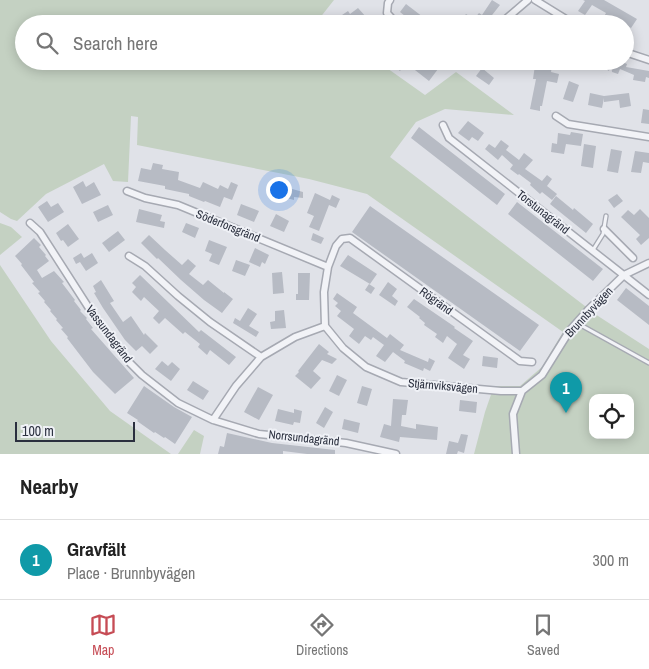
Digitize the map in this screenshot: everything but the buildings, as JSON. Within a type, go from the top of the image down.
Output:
[{"type":"street","points":[[389,15],[387,13],[390,0]]},
{"type":"street","points":[[510,15],[528,0]]},
{"type":"street","points":[[535,0],[559,15]]},
{"type":"street","points":[[634,55],[649,60]]},
{"type":"street","points":[[556,116],[568,124],[649,136]]},
{"type":"street","name":"Torstunagränd","points":[[443,125],[449,138],[649,295]]},
{"type":"street","name":"Söderforsgränd","points":[[127,191],[145,198],[178,205],[328,267]]},
{"type":"street","name":"Vassundagränd","points":[[30,223],[40,232],[94,316],[128,361],[142,375],[178,403],[213,420]]},
{"type":"street","points":[[604,229],[633,258]]},
{"type":"street","name":"Rögränd","points":[[328,267],[336,246],[342,239],[350,238],[520,361],[532,362]]},
{"type":"street","points":[[130,256],[146,266],[178,296],[210,322],[261,357]]},
{"type":"street","name":"Brunnbyvägen","points":[[516,454],[513,414],[522,392],[542,375],[576,322],[624,275],[649,263]]},
{"type":"street","points":[[213,420],[236,386],[261,357],[295,338],[325,326],[324,292],[328,267]]},
{"type":"street","name":"Stjärnviksvägen","points":[[325,326],[343,348],[366,367],[400,382],[522,392]]},
{"type":"street","name":"Norrsundagränd","points":[[213,420],[259,434],[346,443],[396,454]]},
{"type":"lane","points":[[593,250],[603,234],[606,216]]},
{"type":"lane","points":[[576,322],[649,363]]},
{"type":"green space","points":[[0,0],[334,0],[322,15],[15,15],[15,70],[390,70],[425,95],[456,72],[514,115],[445,109],[416,122],[390,157],[598,316],[649,349],[649,454],[474,454],[494,386],[520,386],[542,367],[563,332],[367,194],[309,179],[137,145],[138,117],[131,116],[128,182],[113,181],[104,164],[46,194],[17,221],[0,212]]},
{"type":"green space","points":[[0,223],[11,227],[22,237],[0,255]]},
{"type":"green space","points":[[0,265],[51,341],[110,411],[171,454],[0,454]]},
{"type":"green space","points":[[194,430],[204,436],[200,454],[178,454]]},
{"type":"place","name":"Gravfält","points":[[566,413]]}]
